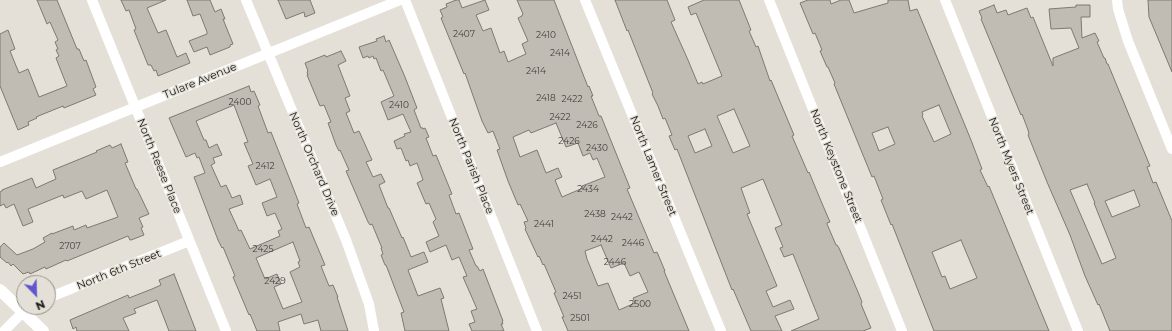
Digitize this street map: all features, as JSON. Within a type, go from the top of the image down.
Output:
[{"type":"street","name":"North Reese Place","points":[[92,0],[226,331]]},
{"type":"street","name":"North Orchard Drive","points":[[246,0],[346,240],[369,304],[374,331]]},
{"type":"street","name":"Tulare Avenue","points":[[0,161],[400,0]]},
{"type":"street","name":"North Parish Place","points":[[406,0],[538,331]]},
{"type":"street","name":"North Lamer Street","points":[[585,0],[721,331]]},
{"type":"street","name":"North Keystone Street","points":[[769,0],[902,331]]},
{"type":"street","name":"North Myers Street","points":[[945,0],[1078,331]]},
{"type":"street","points":[[1117,0],[1118,9],[1128,41],[1172,150]]},
{"type":"street","name":"North 6th Street","points":[[56,295],[190,241]]},
{"type":"street","points":[[0,291],[16,302]]},
{"type":"street","points":[[4,331],[21,315]]},
{"type":"street","points":[[31,315],[43,331]]},
{"type":"building","points":[[37,0],[57,0],[77,49],[79,49],[84,61],[86,60],[96,87],[93,89],[96,95],[36,117],[37,118],[28,122],[29,125],[18,130],[0,86],[0,34],[8,30],[15,49],[10,51],[19,73],[28,69],[39,97],[67,86],[56,58],[59,56],[56,50],[58,49],[55,42],[58,40],[50,22],[47,24]]},
{"type":"building","points":[[121,0],[166,0],[147,8],[158,33],[166,30],[177,57],[186,53],[190,63],[158,76],[156,70],[154,71],[151,65],[148,65],[134,30],[136,29],[129,10],[126,11]]},
{"type":"building","points":[[187,0],[210,0],[215,12],[221,9],[225,19],[223,19],[233,44],[230,45],[230,47],[210,55],[207,47],[194,52],[189,41],[207,34],[207,32],[200,14],[193,16]]},
{"type":"building","points":[[278,0],[310,0],[315,13],[305,17],[304,12],[286,19]]},
{"type":"building","points":[[459,0],[462,8],[485,0],[489,10],[476,15],[483,31],[491,28],[500,53],[504,51],[508,62],[526,54],[522,44],[528,41],[518,18],[523,14],[517,0],[554,0],[588,87],[589,86],[593,96],[591,96],[599,116],[601,116],[630,188],[627,189],[654,253],[657,252],[689,331],[568,331],[554,293],[556,292],[544,264],[543,265],[539,256],[538,257],[525,229],[524,222],[528,221],[520,204],[518,205],[508,181],[497,150],[500,149],[493,131],[488,133],[482,121],[465,73],[464,74],[441,18],[443,17],[440,10],[447,7],[446,4]],"holes":[[[556,123],[566,147],[578,143],[583,156],[590,153],[593,160],[597,158],[605,177],[582,186],[583,188],[562,197],[555,180],[562,177],[558,168],[546,173],[537,150],[520,157],[513,137],[529,130],[531,133]],[[601,245],[611,268],[624,263],[630,276],[639,272],[648,292],[633,298],[635,303],[619,310],[608,283],[598,286],[587,259],[585,251]]]},
{"type":"building","points":[[615,0],[667,0],[675,20],[671,22],[698,84],[702,82],[703,84],[722,76],[696,13],[691,15],[688,7],[704,0],[739,0],[751,30],[749,31],[756,47],[758,46],[770,81],[771,80],[794,135],[792,136],[830,222],[827,224],[858,292],[862,302],[861,304],[871,328],[863,331],[791,331],[819,319],[793,254],[784,257],[780,248],[783,247],[775,228],[782,225],[763,179],[741,188],[750,213],[747,214],[777,286],[766,291],[773,307],[790,300],[794,309],[775,316],[782,331],[751,331],[733,289],[732,290],[677,149],[675,150],[669,136],[672,135],[652,94],[653,93],[628,30],[627,31]],"holes":[[[734,109],[750,146],[733,153],[717,116]],[[705,129],[712,146],[695,153],[688,136]]]},
{"type":"building","points":[[808,0],[830,0],[831,4],[841,0],[849,0],[854,13],[888,3],[888,0],[908,0],[910,11],[917,9],[971,140],[982,169],[980,170],[988,187],[989,186],[1049,331],[934,331],[881,200],[883,199],[874,176],[872,177],[834,84],[835,83],[820,51],[822,50],[815,33],[813,34],[800,3]],"holes":[[[939,105],[951,134],[934,142],[922,116],[922,112]],[[888,127],[895,144],[879,151],[872,133]],[[961,240],[977,278],[950,289],[945,276],[942,277],[932,252]]]},
{"type":"building","points":[[1148,0],[1172,0],[1172,72],[1149,17]]},
{"type":"building","points":[[994,5],[997,13],[1006,10],[1008,15],[1027,8],[1031,18],[1033,17],[1053,66],[1053,58],[1079,48],[1071,28],[1051,29],[1049,9],[1076,7],[1076,5],[1090,5],[1090,17],[1081,17],[1082,38],[1095,33],[1099,41],[1097,42],[1108,64],[1150,166],[1147,167],[1153,183],[1156,182],[1172,221],[1172,331],[1110,331],[1085,276],[1070,235],[1028,135],[1028,130],[1022,114],[1021,115],[979,11]],"holes":[[[1087,184],[1116,258],[1102,264],[1070,190]],[[1134,190],[1140,206],[1112,217],[1105,201]]]},
{"type":"building","points":[[384,36],[386,42],[389,40],[405,77],[417,108],[414,110],[421,128],[425,128],[429,137],[426,138],[433,156],[436,155],[452,194],[449,195],[456,214],[459,213],[473,249],[469,250],[476,266],[480,271],[483,269],[503,321],[503,324],[501,324],[504,331],[472,331],[469,324],[475,322],[471,311],[477,309],[463,277],[467,276],[459,257],[452,260],[446,245],[430,252],[426,242],[439,236],[433,222],[436,219],[429,203],[426,204],[417,183],[423,180],[417,163],[410,166],[408,160],[406,161],[401,148],[397,149],[394,141],[405,136],[404,134],[411,132],[403,114],[388,120],[381,102],[394,96],[376,58],[374,59],[373,56],[369,58],[368,56],[363,58],[359,47],[377,41],[376,39]]},
{"type":"building","points":[[341,51],[346,61],[338,65],[350,96],[345,98],[350,111],[346,113],[354,133],[359,131],[372,160],[366,162],[373,177],[381,174],[385,182],[379,185],[411,257],[424,252],[428,262],[408,270],[418,296],[440,288],[444,298],[441,299],[449,331],[405,331],[401,313],[404,312],[381,255],[383,254],[382,248],[372,224],[370,225],[368,222],[346,171],[349,170],[340,150],[339,151],[336,145],[328,123],[331,122],[324,105],[320,106],[307,75],[308,71],[305,63],[325,55],[326,57]]},
{"type":"building","points":[[249,86],[251,92],[254,91],[260,105],[258,106],[268,133],[271,132],[299,203],[297,204],[306,228],[309,227],[325,265],[321,266],[329,286],[333,285],[338,297],[348,331],[321,331],[318,320],[304,324],[301,314],[278,322],[280,331],[257,331],[233,277],[235,276],[223,247],[222,248],[218,240],[194,177],[205,173],[199,157],[197,158],[195,153],[186,157],[169,118]],"holes":[[[234,105],[248,142],[244,143],[253,164],[248,166],[256,185],[270,179],[277,197],[262,203],[267,216],[275,213],[282,229],[278,231],[280,236],[250,249],[241,230],[239,231],[229,209],[243,204],[240,195],[232,198],[226,185],[221,187],[211,165],[215,163],[213,158],[222,155],[217,144],[209,148],[196,121]],[[293,242],[300,261],[298,262],[300,267],[290,272],[302,302],[283,309],[274,287],[281,284],[277,274],[265,279],[256,258]]]},
{"type":"building","points":[[121,144],[128,162],[125,163],[149,214],[139,218],[143,227],[141,228],[144,235],[131,240],[128,236],[67,261],[66,260],[46,269],[45,267],[30,274],[29,272],[23,274],[13,264],[11,266],[0,257],[0,247],[4,243],[17,255],[33,249],[45,242],[43,238],[52,233],[73,226],[74,230],[86,225],[87,228],[118,217],[107,190],[86,199],[82,191],[64,198],[63,195],[28,209],[33,222],[23,226],[14,204],[6,208],[4,204],[0,206],[0,192],[32,178],[36,188],[56,179],[53,170],[110,145],[112,148]]},
{"type":"building","points":[[174,274],[196,331],[169,331],[157,300],[134,309],[136,313],[123,318],[129,331],[77,331],[76,327],[73,329],[70,320],[128,295],[129,298],[152,289],[161,285],[159,280]]}]
